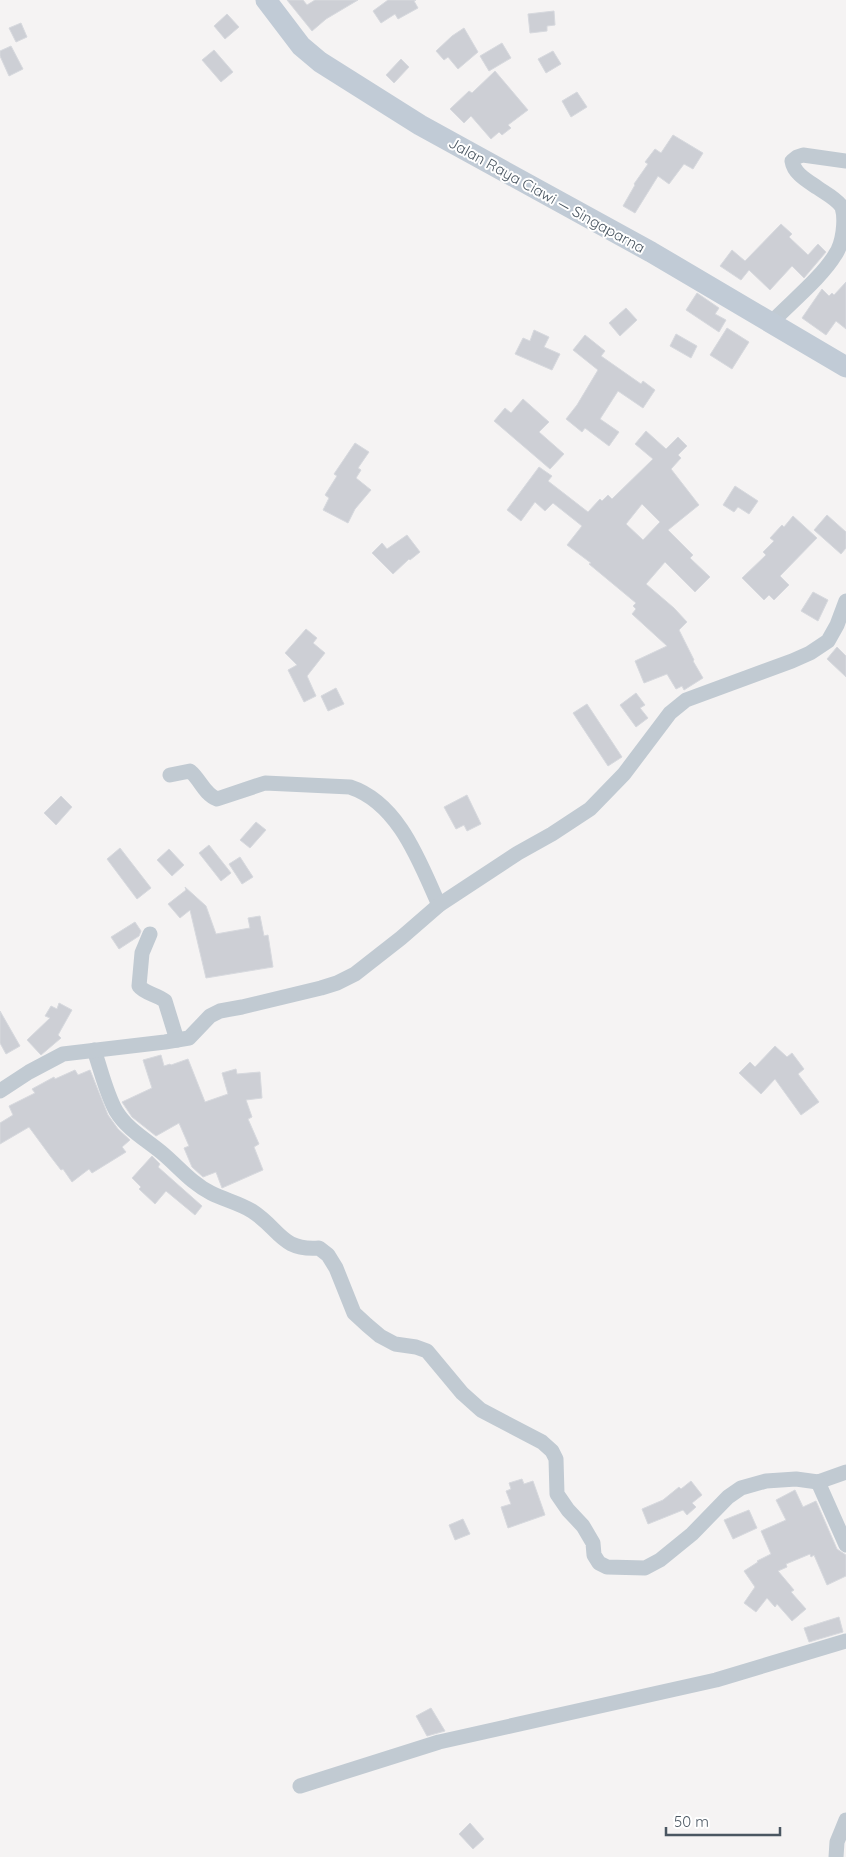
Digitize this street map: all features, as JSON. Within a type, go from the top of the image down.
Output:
[{"type":"main road","name":"Jalan Raya Ciawi — Singaparna","points":[[266,0],[302,46],[320,62],[420,124],[650,252],[846,367]]},
{"type":"street","points":[[772,322],[835,256],[840,246],[844,225],[842,207],[796,171],[792,161],[797,156],[803,155],[846,161]]},
{"type":"street","points":[[0,1090],[63,1054],[189,1038],[210,1016],[220,1010],[242,1007],[321,988],[355,974],[439,905],[590,809],[624,774],[670,713],[686,700],[792,661],[810,653],[828,641],[837,625],[846,601]]},
{"type":"street","points":[[170,774],[190,771],[203,788],[212,797],[217,799],[265,783],[359,790],[390,815],[403,833],[439,905]]},
{"type":"street","points":[[150,934],[142,953],[139,986],[142,990],[165,1001],[177,1040]]},
{"type":"street","points":[[94,1050],[116,1110],[129,1127],[162,1152],[193,1182],[211,1193],[241,1204],[266,1222],[291,1246],[305,1249],[319,1248],[328,1256],[336,1268],[354,1313],[367,1325],[380,1336],[395,1344],[416,1347],[427,1351],[462,1393],[481,1410],[542,1442],[552,1451],[556,1460],[555,1480],[557,1494],[588,1534],[593,1543],[594,1556],[599,1563],[607,1568],[645,1568],[660,1560],[692,1534],[728,1497],[741,1488],[766,1481],[796,1479],[818,1482],[846,1472]]},
{"type":"street","points":[[818,1482],[846,1545]]},
{"type":"street","points":[[300,1786],[439,1742],[716,1680],[846,1641]]},
{"type":"street","points":[[836,1857],[837,1842],[846,1820]]},
{"type":"building","points":[[287,0],[303,0],[307,5],[315,0],[358,0],[326,19],[312,31]]},
{"type":"building","points":[[388,0],[416,0],[414,1],[418,8],[398,19],[395,14],[381,23],[373,11]]},
{"type":"building","points":[[554,11],[555,25],[547,26],[547,31],[530,33],[528,14]]},
{"type":"building","points":[[227,14],[239,27],[225,39],[214,26]]},
{"type":"building","points":[[21,23],[27,37],[16,42],[9,28]]},
{"type":"building","points":[[464,28],[478,52],[458,69],[448,57],[444,60],[436,51]]},
{"type":"building","points":[[502,43],[511,58],[489,71],[480,56]]},
{"type":"building","points":[[11,46],[23,69],[9,76],[0,56],[0,51]]},
{"type":"building","points":[[214,50],[233,72],[221,82],[202,60]]},
{"type":"building","points":[[553,51],[561,64],[546,73],[538,59]]},
{"type":"building","points":[[401,59],[409,67],[394,83],[386,75]]},
{"type":"building","points":[[495,71],[528,110],[508,125],[511,128],[502,135],[499,132],[491,139],[471,116],[464,123],[450,109],[469,91],[472,93]]},
{"type":"building","points":[[577,92],[587,107],[571,117],[562,101]]},
{"type":"building","points":[[673,135],[703,153],[693,169],[684,164],[669,184],[658,176],[635,213],[623,206],[634,184],[648,164],[645,162],[655,149],[661,153]]},
{"type":"building","points":[[781,224],[792,234],[789,237],[808,255],[818,244],[826,252],[804,278],[792,266],[770,290],[749,270],[741,280],[720,266],[732,250],[745,261]]},
{"type":"building","points":[[846,282],[846,329],[836,321],[826,335],[802,318],[822,289],[829,296],[832,293],[834,295]]},
{"type":"building","points":[[697,293],[719,308],[715,314],[726,320],[719,332],[686,310]]},
{"type":"building","points":[[626,308],[637,320],[620,336],[609,323]]},
{"type":"building","points":[[727,328],[749,342],[732,369],[710,355]]},
{"type":"building","points":[[534,330],[549,337],[544,347],[560,354],[552,370],[515,354],[523,338],[530,341]]},
{"type":"building","points":[[676,334],[697,346],[691,358],[670,346]]},
{"type":"building","points":[[585,335],[605,351],[601,356],[641,384],[643,381],[655,390],[643,408],[618,391],[600,419],[619,432],[609,446],[585,428],[582,432],[566,419],[577,405],[598,370],[573,350]]},
{"type":"building","points":[[523,399],[549,422],[539,432],[564,454],[550,469],[494,421],[505,408],[511,413]]},
{"type":"building","points":[[646,431],[666,449],[678,437],[687,446],[678,455],[681,458],[671,469],[699,505],[668,530],[693,555],[690,558],[710,577],[695,592],[665,562],[646,584],[687,622],[679,630],[703,678],[684,690],[682,686],[676,689],[667,674],[644,683],[635,661],[667,646],[632,614],[636,609],[633,606],[636,603],[589,564],[591,563],[567,545],[582,526],[553,503],[545,511],[535,502],[521,521],[507,510],[539,467],[552,476],[548,481],[588,512],[600,499],[602,501],[608,495],[612,499],[653,459],[635,444]],"holes":[[[642,504],[660,522],[643,540],[626,524]]]},
{"type":"building","points":[[355,443],[369,452],[358,468],[361,470],[356,478],[371,490],[355,509],[348,523],[323,510],[329,498],[325,495],[337,476],[334,474]]},
{"type":"building","points":[[735,486],[758,501],[749,514],[738,507],[734,512],[723,505]]},
{"type":"building","points":[[827,515],[846,532],[846,548],[841,554],[814,530]]},
{"type":"building","points":[[793,516],[817,538],[780,576],[789,585],[774,600],[769,595],[764,600],[742,578],[766,555],[763,552],[774,541],[770,538],[782,525],[784,527]]},
{"type":"building","points":[[407,535],[420,552],[409,559],[393,574],[372,553],[382,543],[387,549]]},
{"type":"building","points":[[813,592],[828,600],[818,621],[801,611]]},
{"type":"building","points":[[306,629],[317,638],[313,643],[325,653],[307,676],[316,696],[304,702],[288,670],[297,665],[285,653]]},
{"type":"building","points":[[837,647],[846,656],[846,677],[827,659]]},
{"type":"building","points":[[336,688],[344,704],[328,711],[321,696]]},
{"type":"building","points":[[636,693],[645,705],[640,708],[648,718],[636,727],[620,705]]},
{"type":"building","points":[[587,704],[622,757],[608,766],[573,713]]},
{"type":"building","points":[[467,795],[481,824],[467,831],[464,825],[456,829],[444,807]]},
{"type":"building","points":[[61,796],[72,807],[56,825],[44,813]]},
{"type":"building","points":[[256,822],[266,830],[250,848],[240,840]]},
{"type":"building","points":[[209,845],[231,873],[221,881],[199,853]]},
{"type":"building","points":[[120,848],[151,888],[137,899],[107,859]]},
{"type":"building","points":[[169,849],[184,865],[172,876],[157,860]]},
{"type":"building","points":[[240,857],[253,877],[242,884],[229,864]]},
{"type":"building","points":[[185,887],[206,906],[216,934],[250,928],[248,918],[260,916],[264,936],[268,935],[273,967],[206,978],[190,910],[180,918],[168,904],[186,890]]},
{"type":"building","points":[[135,922],[141,931],[139,936],[119,949],[111,937]]},
{"type":"building","points":[[59,1003],[72,1010],[58,1035],[61,1038],[41,1055],[27,1040],[50,1018],[45,1016],[51,1006],[57,1009]]},
{"type":"building","points":[[0,1011],[20,1046],[6,1054],[0,1043]]},
{"type":"building","points":[[775,1046],[787,1057],[792,1053],[804,1069],[798,1074],[819,1102],[801,1115],[775,1079],[761,1094],[739,1073],[750,1062],[755,1067]]},
{"type":"building","points":[[161,1055],[164,1066],[188,1059],[205,1102],[228,1094],[222,1073],[236,1069],[237,1074],[260,1072],[262,1098],[246,1100],[252,1117],[248,1119],[259,1144],[254,1147],[263,1170],[222,1188],[216,1172],[203,1177],[192,1167],[184,1148],[189,1146],[179,1123],[156,1136],[132,1117],[122,1102],[152,1088],[143,1060]]},
{"type":"building","points":[[75,1070],[78,1075],[90,1070],[108,1115],[118,1129],[130,1140],[122,1147],[126,1152],[92,1173],[89,1169],[72,1182],[29,1127],[0,1144],[0,1123],[13,1115],[9,1106],[35,1093],[32,1089],[54,1077],[55,1079]]},
{"type":"building","points":[[152,1156],[160,1164],[158,1167],[202,1206],[195,1215],[166,1191],[155,1204],[139,1189],[141,1187],[132,1178]]},
{"type":"building","points":[[522,1479],[524,1484],[533,1481],[545,1515],[508,1528],[501,1507],[511,1504],[506,1491],[511,1489],[509,1483]]},
{"type":"building","points":[[691,1481],[702,1495],[692,1503],[696,1507],[687,1515],[683,1510],[648,1524],[642,1509],[663,1500],[679,1487],[681,1489]]},
{"type":"building","points":[[795,1490],[803,1507],[816,1501],[837,1549],[846,1555],[846,1576],[827,1585],[814,1555],[811,1557],[810,1554],[786,1564],[787,1567],[778,1571],[794,1590],[791,1592],[806,1609],[792,1621],[777,1604],[775,1607],[767,1598],[756,1612],[744,1603],[755,1587],[744,1571],[757,1561],[771,1554],[761,1531],[786,1520],[776,1500]]},
{"type":"building","points":[[749,1510],[757,1528],[733,1539],[724,1520]]},
{"type":"building","points":[[463,1519],[470,1534],[455,1540],[449,1525]]},
{"type":"building","points":[[839,1617],[843,1632],[809,1642],[804,1628]]},
{"type":"building","points":[[431,1708],[445,1731],[427,1736],[416,1716]]},
{"type":"building","points":[[470,1823],[484,1839],[473,1849],[459,1834]]}]
